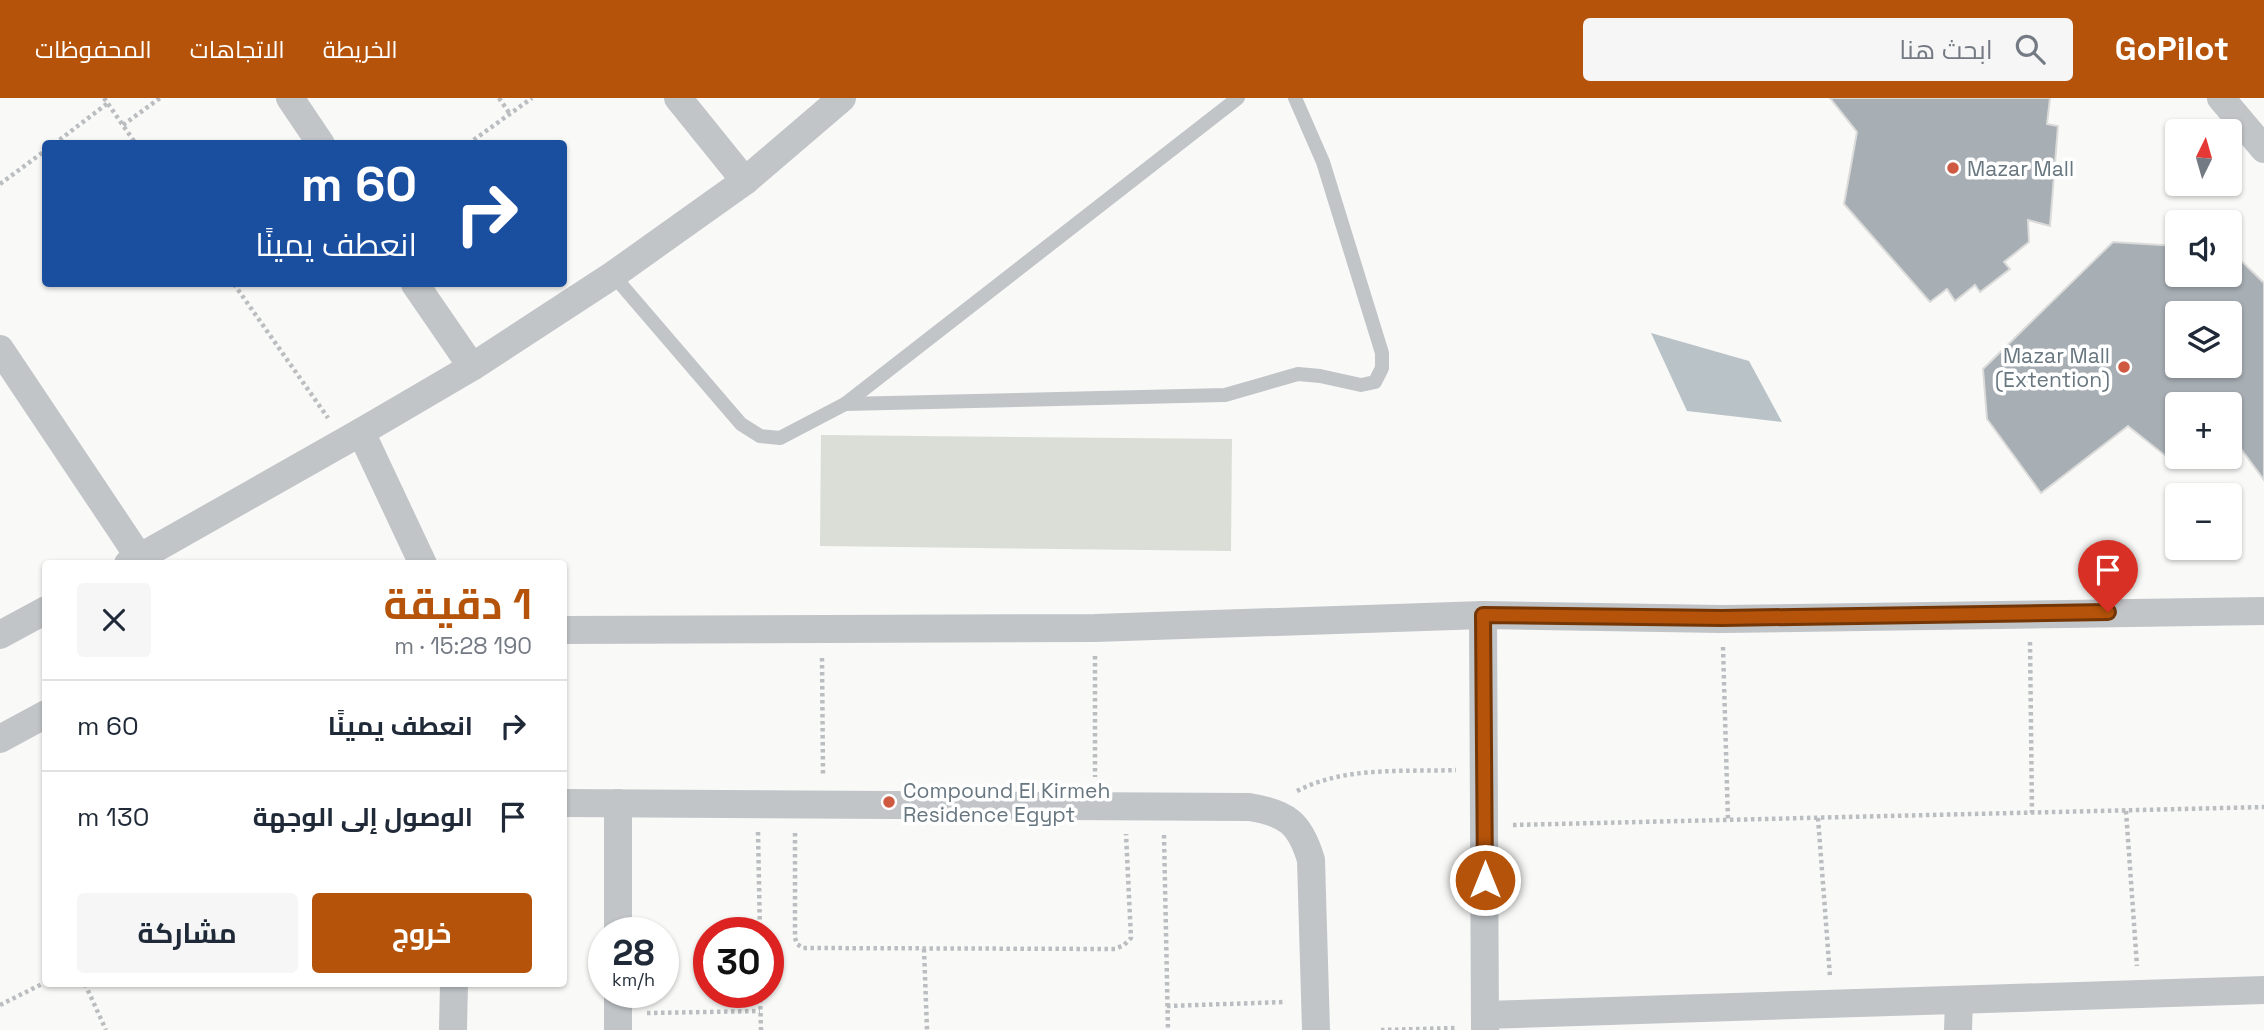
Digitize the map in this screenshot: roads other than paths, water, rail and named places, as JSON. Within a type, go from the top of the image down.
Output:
[{"type":"street","points":[[290,98],[318,140]]},
{"type":"street","points":[[678,98],[745,181]]},
{"type":"street","points":[[0,349],[134,560],[472,367],[613,275],[745,181],[842,98]]},
{"type":"street","points":[[2221,98],[2264,149]]},
{"type":"street","points":[[417,287],[472,367]]},
{"type":"street","points":[[353,437],[421,560]]},
{"type":"street","points":[[567,630],[1095,628],[1483,615],[1722,618],[2264,611]]},
{"type":"street","points":[[0,635],[42,612]]},
{"type":"street","points":[[1483,615],[1485,1024],[1832,1005],[2264,990]]},
{"type":"street","points":[[0,739],[42,716]]},
{"type":"street","points":[[567,803],[1163,806],[1248,807],[1271,810],[1290,821],[1305,838],[1311,860],[1316,1030]]},
{"type":"street","points":[[618,803],[618,917]]},
{"type":"street","points":[[450,1026],[454,987]]},
{"type":"street","points":[[1958,1030],[1959,1001]]},
{"type":"lane","points":[[613,275],[741,424],[760,436],[780,438],[845,404],[1238,98]]},
{"type":"lane","points":[[845,404],[1225,395],[1298,374],[1361,385],[1375,382],[1382,368],[1382,352],[1323,162],[1295,98]]},
{"type":"place","name":"Mazar Mall","points":[[1953,168]]},
{"type":"place","name":"Mazar Mall (Extention)","points":[[2124,367]]},
{"type":"place","name":"Compound El Kirmeh Residence Egypt","points":[[889,802]]}]
